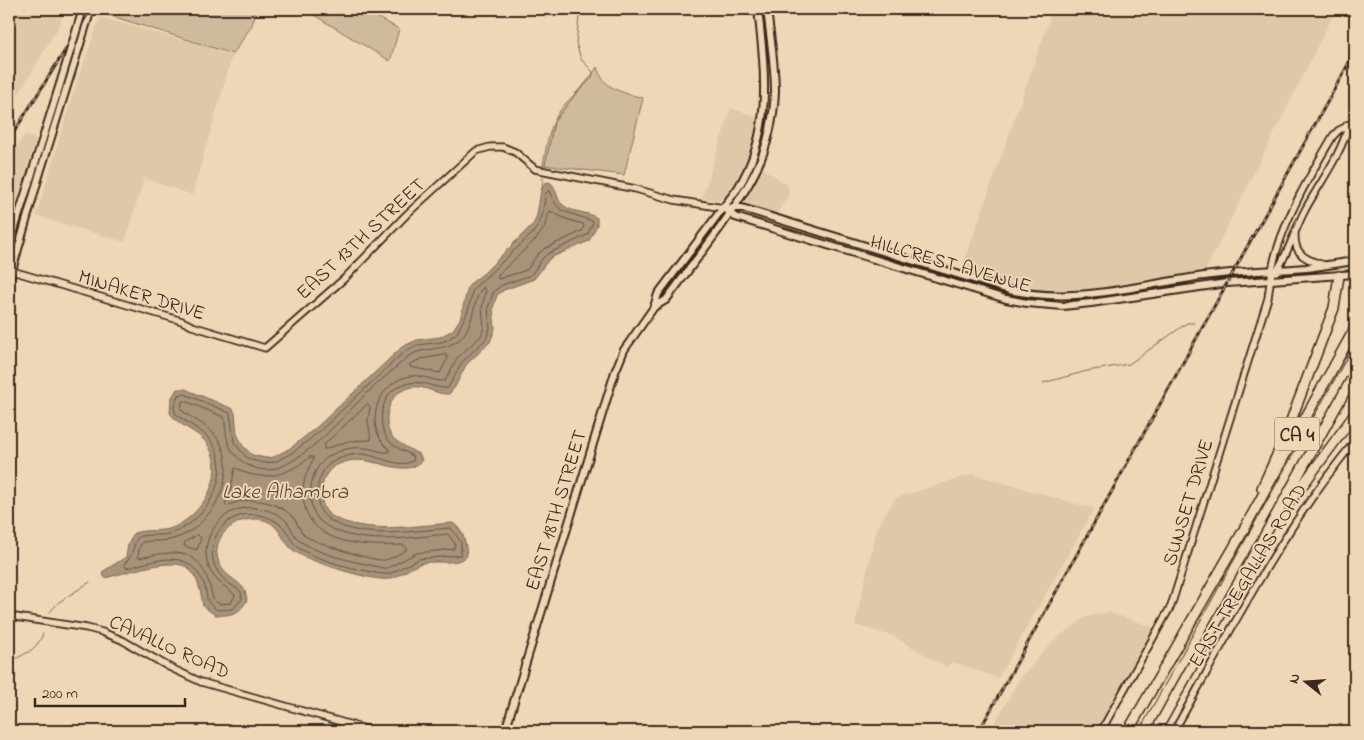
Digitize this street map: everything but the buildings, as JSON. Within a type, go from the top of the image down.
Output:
[{"type":"highway","points":[[1351,126],[1355,136]]},
{"type":"highway","points":[[1238,540],[1282,444],[1304,390],[1334,308],[1339,276]]},
{"type":"highway","name":"CA 4","points":[[1128,731],[1238,540],[1355,328]]},
{"type":"highway","name":"CA 4","points":[[1156,731],[1355,373]]},
{"type":"highway","points":[[1275,515],[1297,493],[1355,414]]},
{"type":"main road","points":[[9,246],[83,9]]},
{"type":"main road","points":[[9,281],[10,271],[91,9]]},
{"type":"main road","name":"EAST 18TH STREET","points":[[504,731],[614,372],[624,350],[654,307],[658,294],[724,208],[745,176],[754,154],[759,136],[765,93],[758,9]]},
{"type":"main road","name":"EAST 18TH STREET","points":[[654,307],[666,300],[733,211],[748,188],[762,159],[772,119],[775,75],[767,9]]},
{"type":"main road","points":[[32,174],[39,176]]},
{"type":"main road","name":"HILLCREST AVENUE","points":[[724,208],[733,211],[744,219],[1006,299],[1027,303],[1063,306],[1203,286],[1355,274]]},
{"type":"main road","name":"HILLCREST AVENUE","points":[[733,211],[742,208],[1009,290],[1030,294],[1076,296],[1204,276],[1308,268],[1355,261]]},
{"type":"street","points":[[1275,270],[1283,261],[1310,201],[1351,126]]},
{"type":"street","name":"SUNSET DRIVE","points":[[1101,731],[1171,606],[1268,298],[1275,270],[1277,249],[1295,206],[1333,136],[1339,130],[1351,126]]},
{"type":"street","name":"HILLCREST AVENUE","points":[[476,151],[490,147],[504,148],[515,152],[535,169],[636,189],[674,200],[724,208]]},
{"type":"street","name":"EAST 13TH STREET","points":[[265,348],[345,278],[407,214],[476,151]]},
{"type":"street","points":[[1295,233],[1295,243],[1299,252],[1313,262],[1324,265]]},
{"type":"street","name":"MINAKER DRIVE","points":[[10,271],[182,321],[192,326],[265,348]]},
{"type":"street","name":"EAST TREGALLAS ROAD","points":[[1174,731],[1252,592],[1294,524],[1355,441]]},
{"type":"street","name":"CAVALLO ROAD","points":[[9,616],[102,632],[122,640],[169,667],[201,682],[373,731]]},
{"type":"shaded area","points":[[9,9],[65,9],[59,26],[9,110]]},
{"type":"shaded area","points":[[105,9],[257,9],[252,25],[233,54],[102,13]]},
{"type":"shaded area","points":[[304,9],[362,9],[399,29],[390,61]]},
{"type":"shaded area","points":[[1053,9],[1336,9],[1205,271],[1095,289],[1040,290],[989,278],[962,268]]},
{"type":"shaded area","points":[[100,17],[233,54],[192,195],[144,178],[125,242],[36,216],[75,87]]},
{"type":"shaded area","points":[[597,67],[604,81],[609,85],[621,92],[643,98],[624,175],[543,165],[548,140],[556,117]]},
{"type":"shaded area","points":[[731,108],[760,118],[754,149],[750,159],[787,185],[789,194],[776,215],[734,203],[702,198]]},
{"type":"shaded area","points":[[25,134],[36,139],[9,233],[9,160]]},
{"type":"shaded area","points":[[973,474],[1094,509],[998,678],[953,662],[946,667],[893,636],[855,625],[877,527],[896,498]]},
{"type":"shaded area","points":[[1108,612],[1158,629],[1101,731],[990,731],[1019,680],[1053,641],[1086,617]]},
{"type":"water","name":"Lake Alhambra","points":[[549,182],[554,186],[560,202],[567,208],[597,218],[597,225],[589,241],[550,258],[534,279],[504,290],[497,295],[493,308],[495,329],[490,342],[466,365],[455,387],[449,394],[412,387],[403,390],[395,396],[389,406],[388,429],[394,439],[420,455],[422,460],[415,466],[407,468],[353,460],[333,467],[323,482],[322,501],[326,511],[336,518],[357,525],[381,528],[453,523],[460,530],[464,538],[467,556],[452,562],[423,563],[398,576],[381,579],[341,570],[301,555],[290,548],[276,527],[267,521],[257,519],[237,523],[222,535],[218,543],[217,552],[221,567],[245,590],[247,600],[234,613],[215,615],[203,606],[195,577],[189,569],[182,565],[173,564],[149,567],[105,578],[102,572],[126,557],[128,545],[134,533],[168,529],[183,522],[201,505],[213,482],[215,469],[208,445],[200,436],[178,422],[170,413],[171,399],[177,389],[185,389],[233,409],[237,434],[243,446],[252,455],[265,458],[274,457],[292,447],[318,426],[402,347],[417,340],[440,337],[453,330],[460,319],[468,287],[534,223],[541,190],[545,183]]},
{"type":"waterway","points":[[545,165],[554,122],[575,95],[592,78],[593,72],[581,59],[576,43],[580,9]]},
{"type":"waterway","points":[[542,190],[543,178]]},
{"type":"waterway","points":[[1043,383],[1087,371],[1129,364],[1187,323],[1194,323]]},
{"type":"waterway","points":[[50,612],[59,602],[90,582]]},
{"type":"waterway","points":[[9,664],[36,646],[43,634]]},
{"type":"tram line","points":[[1139,731],[1355,343]]},
{"type":"railway","points":[[9,140],[91,9]]},
{"type":"railway","points":[[979,731],[1355,52]]}]
